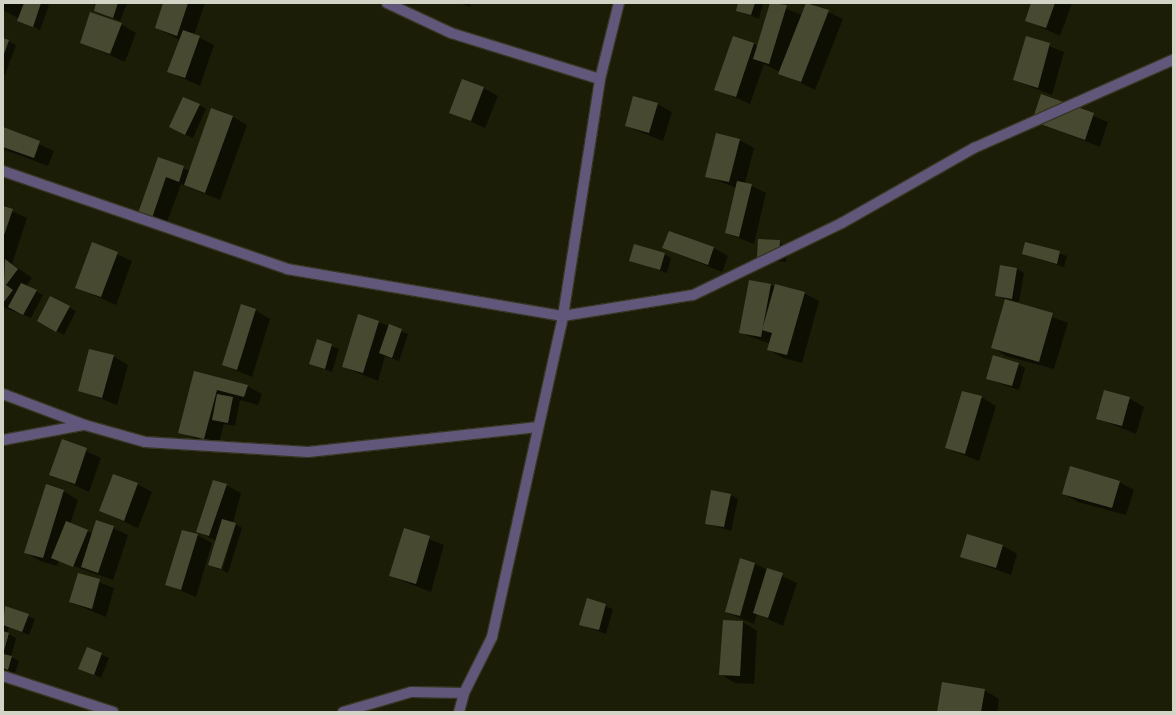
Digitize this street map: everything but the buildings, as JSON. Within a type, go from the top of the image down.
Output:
[{"type":"street","points":[[387,3],[451,33],[600,79]]},
{"type":"street","points":[[459,712],[464,693],[492,637],[563,316],[600,79],[619,3]]},
{"type":"street","points":[[3,171],[287,270],[563,316],[693,295],[842,223],[974,148],[1173,60]]},
{"type":"street","points":[[3,394],[85,425],[145,442],[308,452],[538,427]]},
{"type":"street","points":[[3,440],[85,425]]},
{"type":"street","points":[[3,676],[113,712]]},
{"type":"street","points":[[343,712],[411,692],[464,693]]}]
